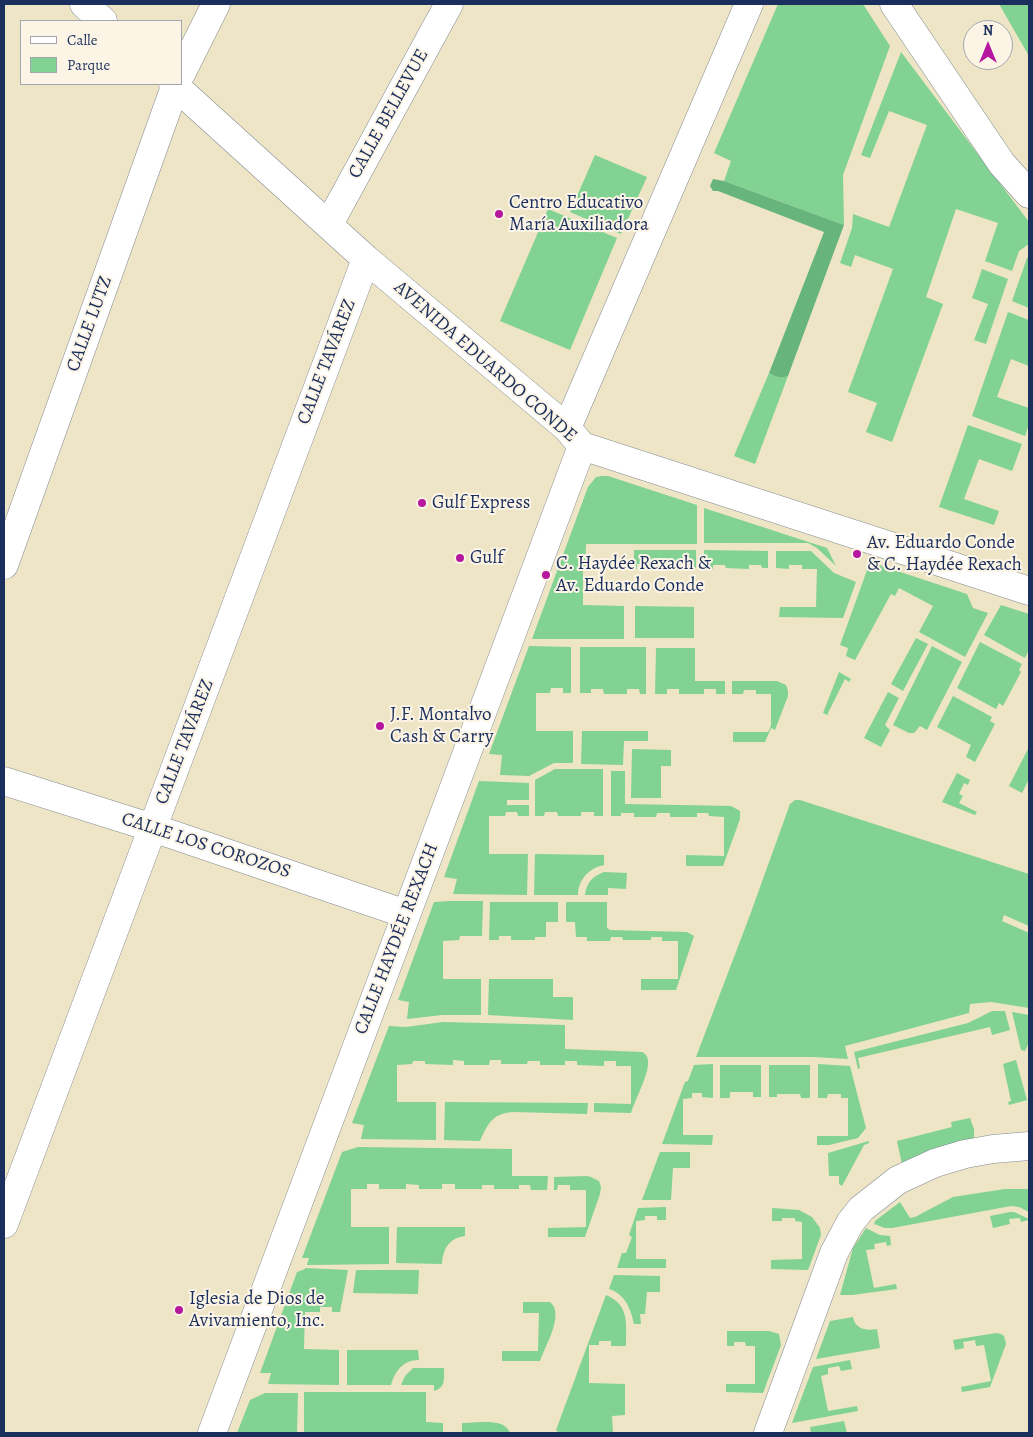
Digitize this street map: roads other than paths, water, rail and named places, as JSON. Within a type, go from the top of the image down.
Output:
[{"type":"street","points":[[84,4],[103,20]]},
{"type":"street","name":"CALLE LUTZ","points":[[182,72],[216,4]]},
{"type":"street","name":"CALLE BELLEVUE","points":[[329,224],[449,4]]},
{"type":"street","name":"CALLE HAYDÉE REXACH","points":[[212,1433],[406,914],[574,437],[749,4]]},
{"type":"street","points":[[894,4],[1002,164],[1029,194]]},
{"type":"street","name":"CALLE LUTZ","points":[[4,565],[176,85]]},
{"type":"street","name":"AVENIDA EDUARDO CONDE","points":[[180,85],[366,259],[574,437],[1029,591]]},
{"type":"street","name":"CALLE TAVÁREZ","points":[[4,1224],[366,259]]},
{"type":"street","name":"CALLE LOS COROZOS","points":[[4,781],[153,828],[406,914]]},
{"type":"street","points":[[768,1433],[834,1253],[850,1223],[861,1209],[898,1180],[935,1163],[965,1154],[1029,1146]]},
{"type":"place","name":"Centro Educativo María Auxiliadora","points":[[499,214]]},
{"type":"place","name":"Gulf Express","points":[[422,503]]},
{"type":"place","name":"Av. Eduardo Conde & C. Haydée Rexach","points":[[857,554]]},
{"type":"place","name":"Gulf","points":[[460,558]]},
{"type":"place","name":"C. Haydée Rexach & Av. Eduardo Conde","points":[[546,575]]},
{"type":"place","name":"J.F. Montalvo Cash & Carry","points":[[380,726]]},
{"type":"place","name":"Iglesia de Dios de Avivamiento, Inc.","points":[[179,1310]]}]
